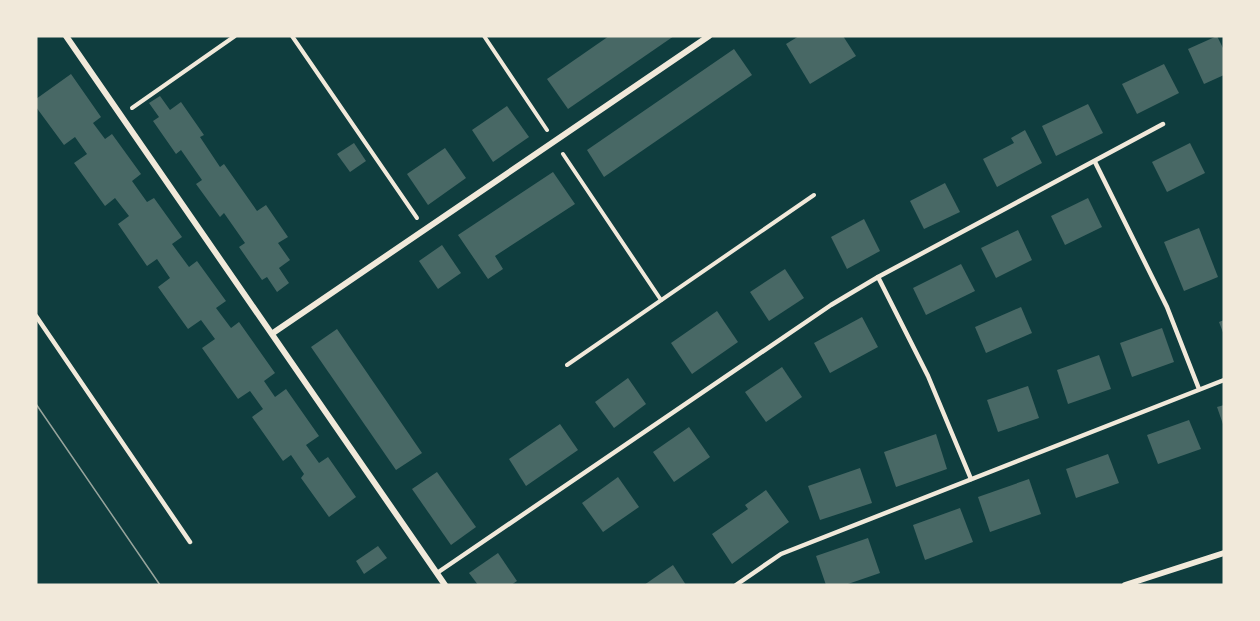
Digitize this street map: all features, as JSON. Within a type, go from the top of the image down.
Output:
[{"type":"street","points":[[66,36],[445,585]]},
{"type":"street","points":[[273,333],[709,36]]},
{"type":"street","points":[[1125,585],[1146,582],[1224,553]]},
{"type":"lane","points":[[437,573],[831,305],[1163,124]]},
{"type":"lane","points":[[1095,162],[1167,307],[1199,389]]},
{"type":"lane","points":[[878,278],[928,376],[971,479]]},
{"type":"lane","points":[[36,316],[190,542]]},
{"type":"lane","points":[[736,585],[782,554],[1224,380]]},
{"type":"path","points":[[121,116],[235,36]]},
{"type":"path","points":[[291,36],[425,231]]},
{"type":"path","points":[[484,36],[661,300]]},
{"type":"path","points":[[567,365],[813,195]]},
{"type":"building","points":[[609,36],[674,36],[568,109],[547,79]]},
{"type":"building","points":[[799,36],[843,36],[856,56],[810,84],[786,44]]},
{"type":"building","points":[[1217,36],[1224,50],[1224,75],[1204,84],[1188,49]]},
{"type":"building","points":[[734,49],[752,75],[604,177],[587,150]]},
{"type":"building","points":[[1164,64],[1179,93],[1137,114],[1122,84]]},
{"type":"building","points":[[71,74],[101,117],[93,123],[105,139],[112,134],[141,174],[132,181],[147,202],[154,198],[182,237],[172,244],[189,267],[197,261],[226,301],[216,308],[231,328],[239,322],[275,373],[264,381],[275,397],[286,389],[319,436],[306,445],[319,463],[328,457],[356,497],[329,517],[301,478],[304,474],[291,455],[283,461],[252,417],[263,409],[250,391],[238,399],[202,348],[215,339],[201,320],[188,329],[158,287],[170,278],[157,259],[147,266],[118,224],[129,216],[115,198],[105,206],[74,163],[87,154],[75,137],[64,145],[36,107],[36,99]]},
{"type":"building","points":[[160,96],[170,110],[181,102],[204,135],[200,137],[220,167],[224,164],[257,211],[266,205],[288,237],[278,243],[290,260],[279,268],[289,283],[277,292],[267,277],[262,280],[239,247],[245,243],[224,213],[220,217],[196,184],[202,180],[181,150],[176,154],[153,121],[159,117],[149,103]]},
{"type":"building","points":[[1088,104],[1103,133],[1056,156],[1042,126]]},
{"type":"building","points":[[507,106],[529,137],[493,162],[472,130]]},
{"type":"building","points":[[1025,130],[1042,163],[997,187],[983,159],[1014,143],[1011,138]]},
{"type":"building","points":[[354,143],[366,161],[350,172],[337,154]]},
{"type":"building","points":[[1190,143],[1205,173],[1167,192],[1152,162]]},
{"type":"building","points":[[445,148],[466,178],[428,205],[407,174]]},
{"type":"building","points":[[553,172],[575,204],[495,256],[503,269],[488,279],[458,235]]},
{"type":"building","points":[[945,183],[960,212],[924,229],[910,201]]},
{"type":"building","points":[[1088,198],[1102,227],[1065,245],[1051,216]]},
{"type":"building","points":[[864,219],[880,251],[847,269],[831,237]]},
{"type":"building","points":[[1199,228],[1218,277],[1184,291],[1164,242]]},
{"type":"building","points":[[1018,230],[1032,260],[996,278],[981,248]]},
{"type":"building","points":[[442,245],[461,273],[438,289],[419,261]]},
{"type":"building","points":[[961,264],[975,291],[926,315],[913,288]]},
{"type":"building","points":[[785,269],[804,298],[769,321],[750,292]]},
{"type":"building","points":[[1021,307],[1032,333],[986,353],[975,327]]},
{"type":"building","points":[[717,311],[738,342],[692,374],[671,343]]},
{"type":"building","points":[[862,317],[878,347],[830,373],[814,343]]},
{"type":"building","points":[[1224,320],[1224,335],[1219,322]]},
{"type":"building","points":[[1162,328],[1174,362],[1132,377],[1120,343]]},
{"type":"building","points":[[337,329],[422,453],[396,470],[311,347]]},
{"type":"building","points":[[1099,355],[1111,389],[1068,404],[1057,370]]},
{"type":"building","points":[[782,367],[802,397],[766,422],[745,392]]},
{"type":"building","points":[[628,378],[646,404],[614,428],[595,402]]},
{"type":"building","points":[[1028,386],[1039,418],[998,432],[987,400]]},
{"type":"building","points":[[1224,405],[1224,427],[1217,407]]},
{"type":"building","points":[[1189,420],[1201,449],[1158,464],[1147,435]]},
{"type":"building","points":[[560,424],[578,450],[526,486],[509,459]]},
{"type":"building","points":[[689,427],[710,457],[674,482],[653,452]]},
{"type":"building","points":[[936,434],[947,469],[896,487],[884,452]]},
{"type":"building","points":[[1108,454],[1119,483],[1076,498],[1066,469]]},
{"type":"building","points":[[860,468],[872,503],[820,520],[808,486]]},
{"type":"building","points":[[437,472],[476,527],[451,545],[412,489]]},
{"type":"building","points":[[618,477],[639,507],[603,532],[582,503]]},
{"type":"building","points":[[1029,479],[1041,514],[990,532],[978,497]]},
{"type":"building","points":[[766,490],[789,522],[732,564],[712,534],[748,509],[745,505]]},
{"type":"building","points":[[960,508],[973,542],[925,560],[913,525]]},
{"type":"building","points":[[868,538],[880,573],[845,585],[826,585],[816,556]]},
{"type":"building","points":[[378,546],[387,558],[364,574],[356,561]]},
{"type":"building","points":[[498,553],[517,581],[511,585],[478,585],[469,573]]},
{"type":"building","points":[[673,565],[686,585],[644,585]]},
{"type":"tram line","points":[[36,404],[160,585]]}]
